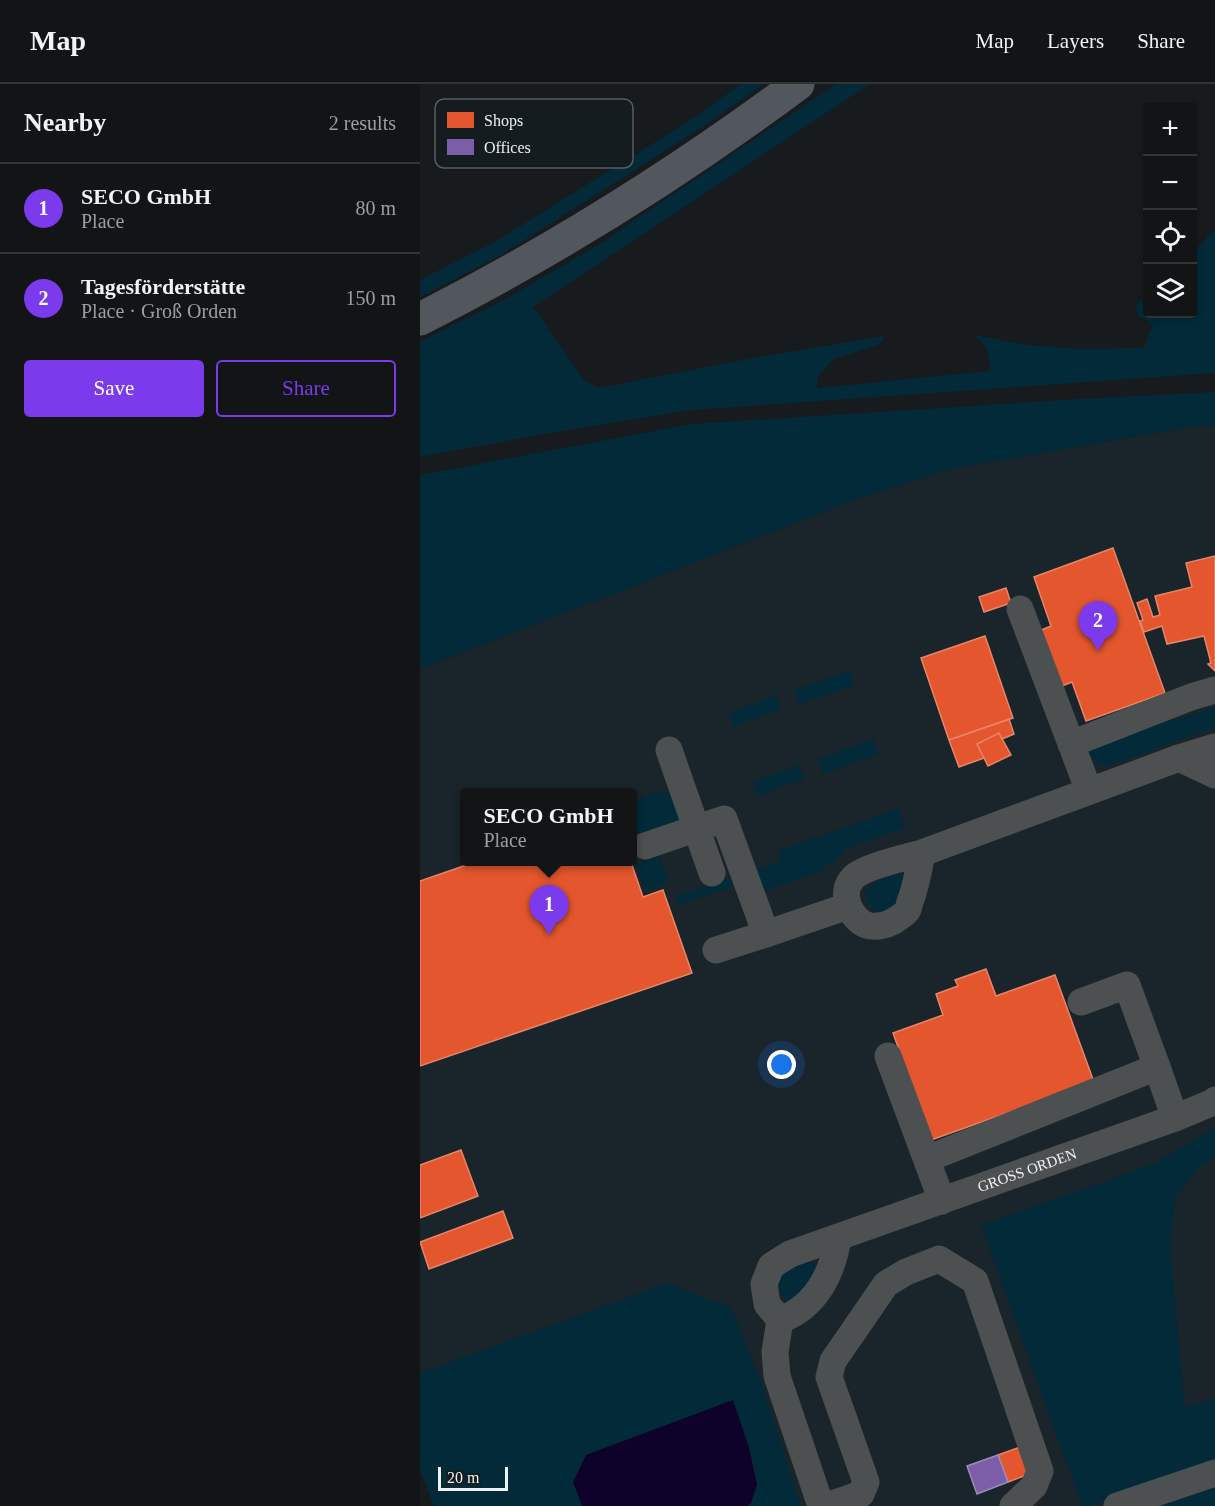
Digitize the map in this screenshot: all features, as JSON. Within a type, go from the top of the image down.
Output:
[{"type":"main road","points":[[420,319],[553,246],[649,187],[798,84]]},
{"type":"street","points":[[1020,609],[1089,791]]},
{"type":"street","points":[[1071,744],[1191,697],[1215,690]]},
{"type":"street","points":[[922,853],[917,884],[907,912],[895,921],[884,925],[870,926],[859,921],[849,910],[846,897],[852,878],[860,873],[922,853],[1179,758],[1215,747]]},
{"type":"street","points":[[669,750],[712,873]]},
{"type":"street","points":[[1179,758],[1215,775]]},
{"type":"street","points":[[645,846],[724,819],[766,934]]},
{"type":"street","points":[[716,950],[848,906]]},
{"type":"street","points":[[1082,1002],[1127,985],[1175,1118]]},
{"type":"street","points":[[888,1056],[942,1201]]},
{"type":"street","points":[[927,1159],[1157,1067]]},
{"type":"street","name":"GROSS ORDEN","points":[[780,1320],[767,1304],[764,1284],[771,1266],[790,1254],[1175,1118],[1215,1100]]},
{"type":"street","points":[[821,1506],[777,1376],[775,1352],[780,1320],[790,1317],[813,1299],[831,1267],[838,1237]]},
{"type":"street","points":[[827,1506],[861,1494],[866,1482],[830,1377],[833,1361],[886,1284],[906,1272],[939,1259],[975,1281],[1040,1471],[1034,1486],[1013,1506]]},
{"type":"street","points":[[1117,1506],[1215,1473]]},
{"type":"shaded area","points":[[741,84],[763,84],[709,123],[501,255],[420,297],[420,280],[498,240],[614,168],[633,168],[633,156],[697,116]]},
{"type":"shaded area","points":[[836,84],[870,84],[533,307],[585,381],[599,388],[731,362],[885,336],[879,345],[834,359],[818,376],[817,388],[991,371],[987,348],[974,335],[1028,345],[1077,349],[1144,348],[1153,324],[1138,316],[1136,305],[1143,299],[1143,318],[1197,318],[1197,248],[1215,230],[1215,373],[692,410],[420,457],[420,341],[498,303],[598,245]]},
{"type":"shaded area","points":[[1215,392],[1215,425],[1189,427],[950,469],[857,499],[420,669],[420,475],[692,424]]},
{"type":"shaded area","points":[[1215,425],[1215,1480],[1140,1506],[434,1506],[420,1469],[420,669],[857,499],[950,469],[1189,427]]},
{"type":"shaded area","points":[[849,671],[855,685],[799,704],[794,690]]},
{"type":"shaded area","points":[[776,696],[781,710],[734,726],[729,712]]},
{"type":"shaded area","points":[[1215,707],[1215,727],[1107,766],[1093,759],[1087,760],[1086,748],[1163,717],[1173,721]]},
{"type":"shaded area","points":[[874,739],[879,754],[823,774],[818,759]]},
{"type":"shaded area","points":[[799,765],[804,779],[757,796],[752,782]]},
{"type":"shaded area","points":[[665,792],[673,796],[683,819],[637,835],[637,799]]},
{"type":"shaded area","points":[[898,809],[905,828],[847,848],[834,862],[823,865],[824,871],[761,892],[753,870],[780,861],[777,851]]},
{"type":"shaded area","points":[[659,855],[669,882],[645,891],[636,866],[637,862]]},
{"type":"shaded area","points":[[896,873],[901,875],[906,882],[895,905],[890,910],[880,912],[868,903],[865,891],[878,879]]},
{"type":"shaded area","points":[[734,877],[737,885],[678,905],[675,897]]},
{"type":"shaded area","points":[[1215,1128],[1215,1156],[1197,1170],[1175,1198],[1170,1250],[1185,1407],[1215,1399],[1215,1465],[1089,1506],[1082,1506],[981,1225],[1154,1164]]},
{"type":"shaded area","points":[[808,1260],[815,1264],[818,1272],[813,1281],[791,1300],[777,1288],[781,1273]]},
{"type":"shaded area","points":[[668,1283],[731,1307],[763,1387],[801,1506],[748,1506],[751,1503],[573,1482],[582,1506],[434,1506],[420,1469],[420,1373]]},
{"type":"shaded area","points":[[733,1400],[749,1448],[757,1484],[748,1506],[582,1506],[573,1482],[586,1455]]},
{"type":"shaded area","points":[[1215,1479],[1215,1506],[1139,1506]]},
{"type":"building: Shops","points":[[1113,548],[1165,693],[1086,721],[1072,682],[1062,686],[1039,631],[1051,626],[1034,577]]},
{"type":"building: Shops","points":[[1215,556],[1215,671],[1208,664],[1211,663],[1204,636],[1167,644],[1162,626],[1144,632],[1140,621],[1143,620],[1137,603],[1147,599],[1153,617],[1160,615],[1155,596],[1192,587],[1186,563]]},
{"type":"building: Shops","points":[[1006,588],[1011,603],[984,612],[979,597]]},
{"type":"building: Shops","points":[[985,636],[1013,718],[949,740],[921,658]]},
{"type":"building: Shops","points":[[1009,719],[1014,734],[1002,739],[999,733],[977,744],[984,758],[959,767],[949,740]]},
{"type":"building: Shops","points":[[999,733],[1011,755],[988,766],[977,744]]},
{"type":"building: Shops","points":[[463,866],[632,866],[643,897],[663,890],[692,973],[420,1066],[420,881]]},
{"type":"building: Shops","points":[[986,969],[996,996],[1055,975],[1094,1082],[931,1140],[893,1033],[943,1015],[936,994],[958,986],[955,980]]},
{"type":"building: Shops","points":[[461,1150],[478,1196],[420,1218],[420,1165]]},
{"type":"building: Shops","points":[[503,1211],[513,1238],[429,1269],[420,1242]]},
{"type":"building: Shops","points":[[1042,1439],[1051,1466],[1008,1482],[998,1455]]},
{"type":"building: Offices","points":[[998,1455],[1008,1482],[977,1494],[967,1466]]},
{"type":"place","name":"Tagesförderstätte","points":[[1098,651]]},
{"type":"place","name":"SECO GmbH","points":[[549,935]]}]
